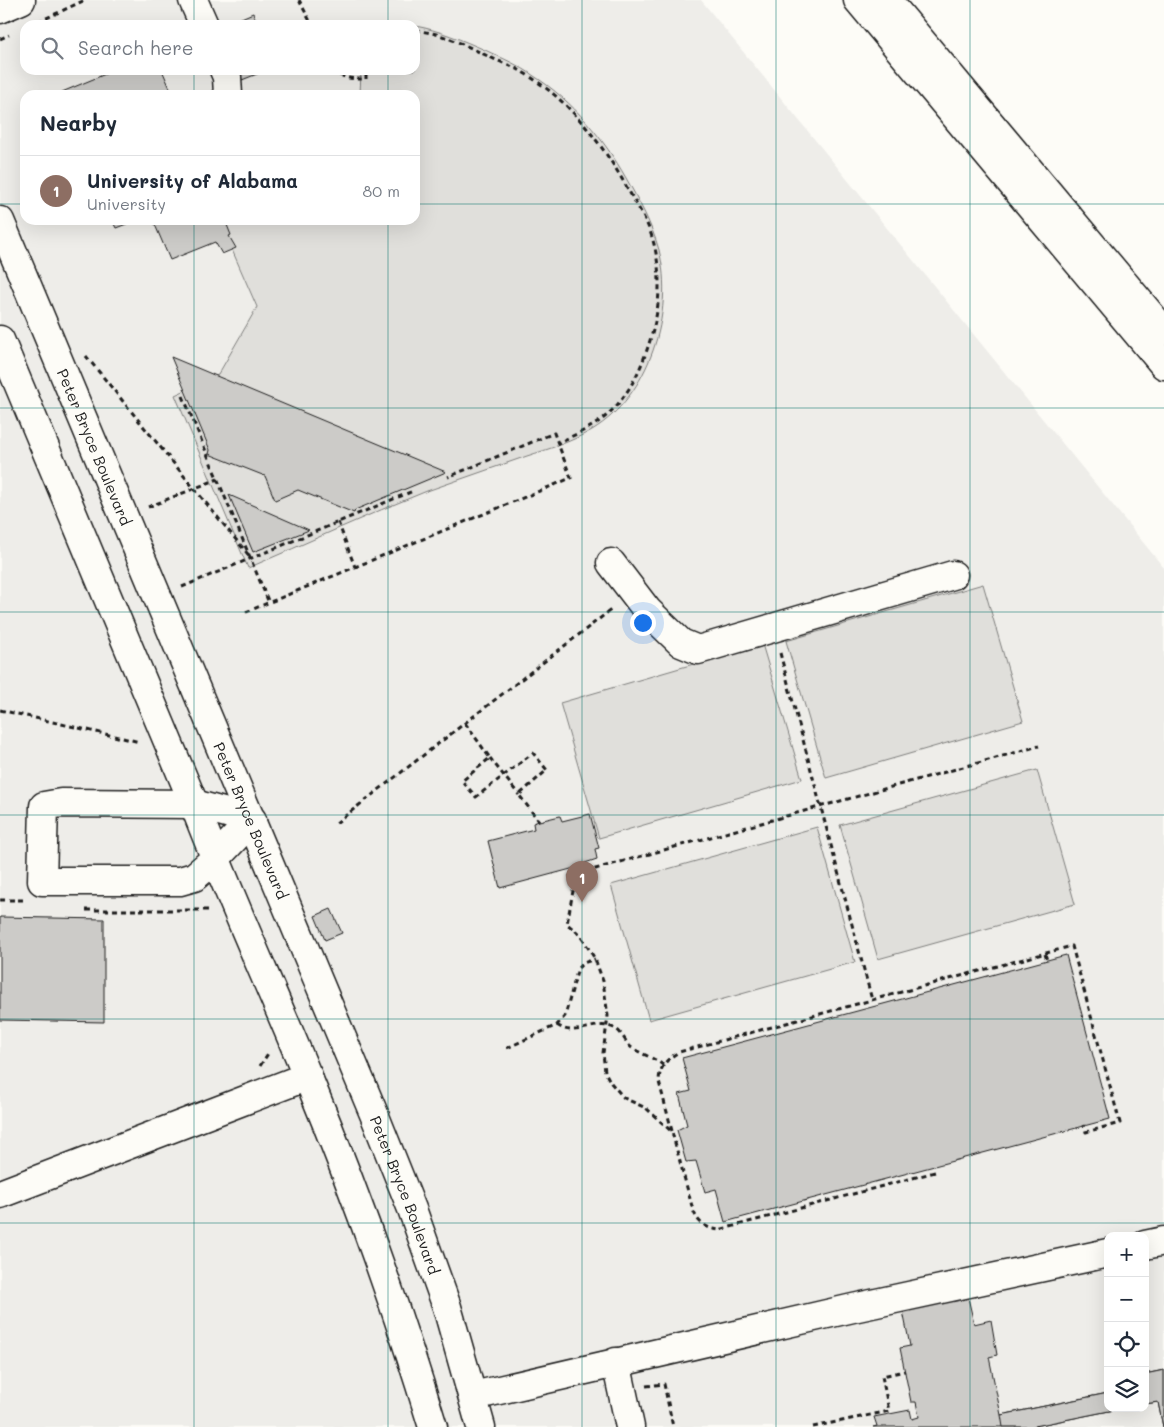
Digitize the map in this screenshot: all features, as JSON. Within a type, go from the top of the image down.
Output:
[{"type":"main road","points":[[0,9],[21,0]]},
{"type":"main road","points":[[193,0],[202,20]]},
{"type":"main road","points":[[858,0],[1164,364]]},
{"type":"main road","points":[[887,0],[1164,331]]},
{"type":"main road","points":[[226,75],[228,90]]},
{"type":"main road","name":"Peter Bryce Boulevard","points":[[0,221],[252,820],[412,1209],[447,1307],[482,1427]]},
{"type":"main road","points":[[0,340],[194,804],[215,859],[308,1076],[379,1258],[407,1340],[433,1427]]},
{"type":"main road","points":[[611,563],[647,610],[681,644],[698,650],[953,575]]},
{"type":"main road","points":[[61,803],[194,804],[252,820],[215,859],[194,877],[180,881],[42,881],[44,806],[61,803]]},
{"type":"main road","points":[[0,1194],[308,1076]]},
{"type":"main road","points":[[1149,1244],[1164,1240]]},
{"type":"main road","points":[[473,1396],[853,1308],[1104,1254]]},
{"type":"main road","points":[[616,1362],[630,1427]]},
{"type":"path","points":[[41,20],[85,0]]},
{"type":"path","points":[[299,0],[309,20]]},
{"type":"path","points":[[420,31],[443,36],[523,72],[559,100],[592,133],[617,168],[652,237],[660,280],[654,328],[645,360],[633,383],[608,413],[592,426],[558,442]]},
{"type":"path","points":[[339,75],[345,79],[357,80],[366,80],[366,75]]},
{"type":"path","points":[[84,353],[251,558]]},
{"type":"path","points":[[183,396],[269,603]]},
{"type":"path","points":[[246,612],[571,478],[554,432],[448,477]]},
{"type":"path","points":[[143,509],[218,479]]},
{"type":"path","points":[[176,589],[413,491]]},
{"type":"path","points":[[338,522],[355,567]]},
{"type":"path","points":[[336,823],[633,593]]},
{"type":"path","points":[[774,628],[872,1000]]},
{"type":"path","points":[[0,710],[140,742]]},
{"type":"path","points":[[464,723],[539,821]]},
{"type":"path","points":[[672,1132],[646,1108],[624,1098],[611,1083],[605,1072],[603,1053],[608,1016],[606,996],[603,981],[594,959],[584,941],[567,924],[574,891],[570,876],[1040,746]]},
{"type":"path","points":[[490,758],[462,781],[476,797],[533,753],[547,770],[519,795]]},
{"type":"path","points":[[935,1172],[719,1230],[709,1229],[696,1220],[659,1082],[659,1074],[670,1056],[679,1052],[1072,946],[1120,1123],[1086,1132],[1084,1125]]},
{"type":"path","points":[[1046,954],[1047,960]]},
{"type":"path","points":[[507,1048],[557,1025],[565,1016],[578,968],[583,963],[594,959]]},
{"type":"path","points":[[557,1025],[564,1030],[607,1026],[615,1028],[632,1047],[654,1058],[663,1065]]},
{"type":"path","points":[[813,1427],[889,1411],[882,1376],[905,1371]]},
{"type":"shaded area","points":[[0,0],[701,0],[1164,568],[1164,1427],[0,1427]]},
{"type":"shaded area","points":[[420,27],[459,39],[504,59],[528,72],[562,97],[598,135],[608,149],[626,178],[653,231],[659,250],[663,274],[660,326],[653,351],[642,375],[629,396],[612,415],[592,430],[552,448],[427,491],[248,568],[175,395],[218,375],[257,307],[221,225],[420,225],[420,90],[360,90],[361,75],[420,75]]},
{"type":"shaded area","points":[[983,584],[1023,721],[826,778],[786,641]]},
{"type":"shaded area","points":[[762,644],[802,779],[599,838],[560,703]]},
{"type":"shaded area","points":[[1037,770],[1075,904],[878,959],[840,825]]},
{"type":"shaded area","points":[[817,827],[855,962],[649,1020],[611,885]]},
{"type":"building","points":[[253,13],[256,20],[237,20]]},
{"type":"building","points":[[103,75],[164,75],[171,90],[67,90]]},
{"type":"building","points":[[240,75],[254,75],[242,80]]},
{"type":"building","points":[[155,225],[227,225],[231,235],[229,236],[236,248],[222,254],[215,242],[170,260]]},
{"type":"building","points":[[171,357],[446,472],[355,510],[354,513],[298,490],[275,500],[265,476],[209,454],[210,450]]},
{"type":"building","points":[[229,495],[309,530],[253,552]]},
{"type":"building","points":[[590,814],[599,848],[595,849],[597,859],[585,863],[586,865],[500,888],[488,841],[534,829],[533,823],[539,821],[560,816],[562,821]]},
{"type":"building","points":[[331,909],[342,933],[325,940],[315,916]]},
{"type":"building","points":[[0,917],[104,919],[104,1022],[0,1020]]},
{"type":"building","points":[[1066,955],[1110,1119],[725,1222],[716,1189],[705,1192],[696,1161],[686,1162],[677,1130],[687,1125],[679,1094],[691,1091],[682,1058]]},
{"type":"building","points":[[967,1293],[974,1324],[991,1320],[997,1355],[989,1357],[1001,1415],[1104,1394],[1104,1412],[1030,1427],[873,1427],[877,1426],[874,1417],[910,1410],[912,1419],[919,1417],[916,1402],[911,1402],[900,1348],[910,1346],[902,1306]]},
{"type":"building","points":[[1164,1370],[1164,1427],[1158,1402],[1149,1403],[1149,1373]]},
{"type":"building","points":[[1164,1370],[1164,1427],[1158,1402],[1149,1403],[1149,1373]]},
{"type":"building","points":[[1104,1394],[1104,1412],[1030,1427],[1003,1427],[1001,1415]]},
{"type":"place","name":"University of Alabama","points":[[582,902]]}]
